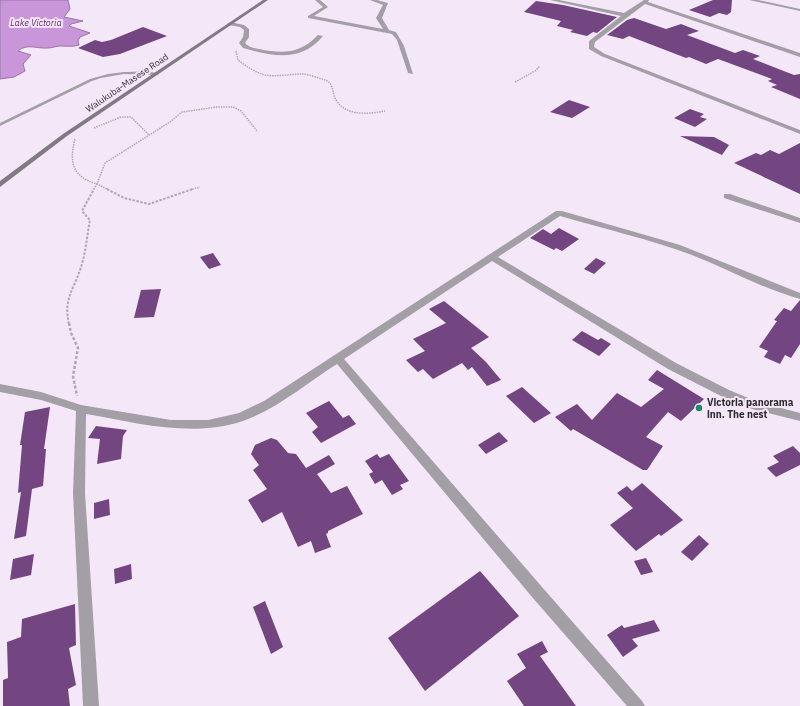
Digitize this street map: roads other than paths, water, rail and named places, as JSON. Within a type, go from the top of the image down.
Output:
[{"type":"street","name":"Walukuba-Masese Road","points":[[0,185],[23,166],[73,130],[266,0]]},
{"type":"street","points":[[317,0],[326,7],[310,17],[394,33],[398,36],[400,45],[404,50],[406,63],[411,73]]},
{"type":"street","points":[[372,0],[386,4],[379,18],[387,32]]},
{"type":"street","points":[[552,0],[625,15]]},
{"type":"street","points":[[751,0],[800,10]]},
{"type":"street","points":[[800,55],[646,1],[625,15],[592,41],[592,48],[603,55],[696,90],[800,132]]},
{"type":"street","points":[[230,24],[242,26],[247,30],[246,37],[242,42],[246,47],[280,55],[295,52],[314,44],[320,36]]},
{"type":"street","points":[[727,196],[800,221]]},
{"type":"street","points":[[0,388],[41,396],[81,409],[170,424],[208,424],[241,417],[268,404],[559,213],[661,242],[716,261],[789,293],[800,296]]},
{"type":"street","points":[[492,257],[672,366],[725,393],[756,406],[800,417]]},
{"type":"street","points":[[338,358],[537,592],[637,706]]},
{"type":"street","points":[[81,409],[79,493],[91,706]]},
{"type":"lane","points":[[0,125],[91,80],[128,72],[157,74]]},
{"type":"water","name":"Lake Victoria","points":[[0,0],[68,0],[70,9],[64,17],[83,21],[71,24],[69,26],[90,33],[80,37],[78,41],[79,45],[77,46],[58,46],[48,48],[25,47],[21,49],[18,51],[31,55],[23,64],[25,71],[14,77],[0,79]]},
{"type":"place","name":"Victoria panorama inn. The nest","points":[[699,408]]}]
